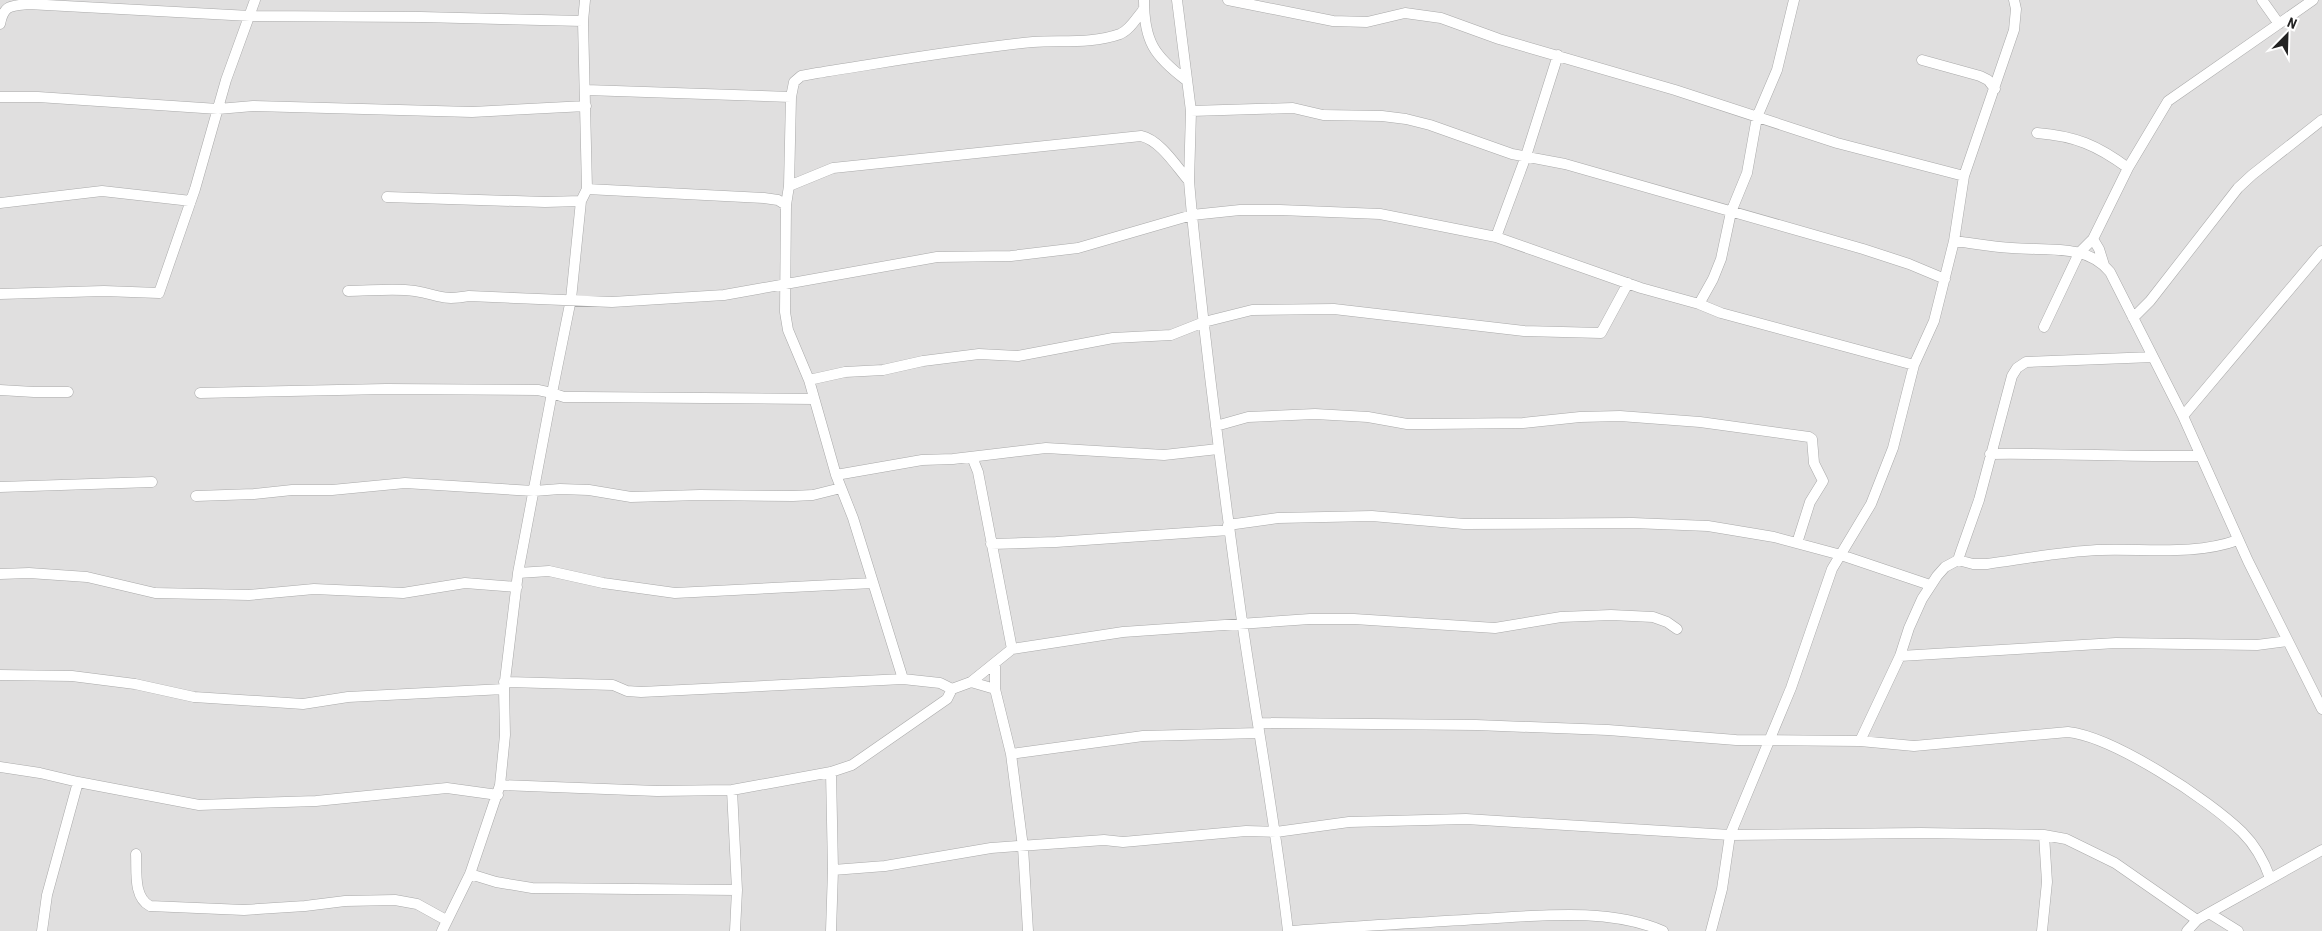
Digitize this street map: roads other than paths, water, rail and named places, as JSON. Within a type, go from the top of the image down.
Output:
[{"type":"street","points":[[0,24],[3,12],[2,0]]},
{"type":"street","points":[[0,294],[104,291],[159,293],[191,201],[232,60],[255,0]]},
{"type":"street","points":[[442,931],[470,874],[499,790],[505,735],[504,686],[518,573],[571,299],[581,201],[587,189],[586,90],[582,21],[585,0]]},
{"type":"street","points":[[1177,0],[1191,111],[1189,181],[1192,215],[1218,449],[1242,623],[1276,832],[1288,931]]},
{"type":"street","points":[[1228,0],[1333,21],[1367,22],[1405,13],[1441,18],[1499,39],[1558,55],[1757,117],[1836,144],[1964,176]]},
{"type":"street","points":[[1699,304],[1713,279],[1721,259],[1732,212],[1747,173],[1757,117],[1776,70],[1794,0]]},
{"type":"street","points":[[1711,931],[1722,888],[1730,835],[1791,688],[1832,569],[1871,504],[1893,448],[1914,365],[1934,321],[1945,279],[1954,241],[1964,176],[2014,30],[2016,9],[2014,0]]},
{"type":"street","points":[[2262,0],[2278,24]]},
{"type":"street","points":[[2044,327],[2079,253],[2093,239],[2128,168],[2168,101],[2313,0]]},
{"type":"street","points":[[3,12],[9,7],[28,4],[250,16],[421,17],[582,21]]},
{"type":"street","points":[[1144,5],[1146,30],[1152,45],[1165,64],[1186,80]]},
{"type":"street","points":[[903,679],[853,518],[836,475],[809,380],[788,330],[785,312],[786,205],[789,186],[791,97],[794,82],[801,76],[1024,43],[1084,40],[1121,34],[1144,5]]},
{"type":"street","points":[[1496,237],[1526,156],[1558,55]]},
{"type":"street","points":[[1922,60],[1929,64],[1980,76],[1988,80],[1995,89]]},
{"type":"street","points":[[586,90],[791,97]]},
{"type":"street","points":[[0,97],[38,97],[218,109],[253,106],[472,112],[586,106]]},
{"type":"street","points":[[1191,111],[1293,108],[1323,115],[1390,117],[1430,125],[1512,154],[1565,164],[1872,252],[1909,264],[1945,279]]},
{"type":"street","points":[[2132,318],[2150,301],[2238,188],[2322,120]]},
{"type":"street","points":[[2037,132],[2081,140],[2107,152],[2128,168]]},
{"type":"street","points":[[789,186],[833,168],[1141,136],[1148,138],[1156,144],[1189,181]]},
{"type":"street","points":[[587,189],[764,198],[778,200],[786,205]]},
{"type":"street","points":[[0,202],[102,191],[191,201]]},
{"type":"street","points":[[387,198],[545,202],[581,201]]},
{"type":"street","points":[[348,291],[415,291],[451,300],[469,296],[612,302],[724,295],[937,257],[1011,256],[1078,248],[1192,215],[1240,210],[1380,214],[1496,237],[1721,313],[1914,365]]},
{"type":"street","points":[[2093,239],[2099,249],[2104,265],[2110,272],[2183,416],[2238,540],[2322,709]]},
{"type":"street","points":[[1954,241],[2013,248],[2057,248],[2079,253],[2104,265]]},
{"type":"street","points":[[2183,416],[2322,252]]},
{"type":"street","points":[[809,380],[844,372],[883,370],[979,354],[1018,356],[1113,338],[1171,335],[1204,322],[1252,310],[1334,310],[1524,331],[1602,333],[1628,283]]},
{"type":"street","points":[[1860,741],[1900,656],[1909,628],[1930,585],[1945,567],[1958,560],[1979,500],[2012,376],[2021,364],[2026,362],[2153,357]]},
{"type":"street","points":[[200,394],[428,389],[538,390],[572,397],[814,399]]},
{"type":"street","points":[[0,390],[68,392]]},
{"type":"street","points":[[1216,426],[1248,417],[1315,414],[1368,417],[1407,424],[1523,423],[1580,416],[1620,416],[1700,422],[1809,437],[1812,439],[1814,463],[1824,481],[1807,509],[1797,543]]},
{"type":"street","points":[[836,475],[881,466],[972,458],[1046,448],[1164,455],[1218,449]]},
{"type":"street","points":[[1990,454],[2066,453],[2122,457],[2201,456]]},
{"type":"street","points":[[972,458],[978,472],[1012,649]]},
{"type":"street","points":[[0,487],[152,482]]},
{"type":"street","points":[[196,496],[254,494],[292,490],[332,490],[405,483],[534,492],[560,489],[579,490],[631,497],[700,495],[793,496],[813,495],[841,488]]},
{"type":"street","points":[[991,544],[1056,542],[1229,527],[1278,518],[1372,516],[1464,524],[1633,523],[1737,529],[1841,555],[1930,585]]},
{"type":"street","points":[[1958,560],[1973,564],[1986,564],[2097,550],[2155,551],[2222,546],[2238,540]]},
{"type":"street","points":[[518,573],[549,571],[603,582],[675,593],[873,583]]},
{"type":"street","points":[[0,574],[29,573],[87,578],[155,593],[249,595],[314,589],[403,593],[465,583],[517,587]]},
{"type":"street","points":[[0,767],[40,773],[199,805],[316,801],[447,788],[499,790],[732,790],[831,772],[852,766],[947,699],[952,689],[972,682],[1012,649],[1123,632],[1310,619],[1354,619],[1495,628],[1561,617],[1627,615],[1653,617],[1667,622],[1677,629]]},
{"type":"street","points":[[1900,656],[2116,643],[2257,644],[2288,642]]},
{"type":"street","points":[[995,664],[995,689],[1011,754],[1023,847],[1028,931]]},
{"type":"street","points":[[0,675],[72,676],[135,684],[194,697],[303,704],[348,697],[504,686],[613,685],[627,691],[641,692],[903,679],[940,683],[952,689]]},
{"type":"street","points":[[972,682],[995,689]]},
{"type":"street","points":[[1011,754],[1143,736],[1259,728],[1476,725],[1608,730],[1736,740],[1860,741],[1914,746],[2068,732],[2083,733],[2126,754],[2190,790],[2242,832],[2264,863],[2270,878]]},
{"type":"street","points":[[831,772],[833,870],[831,931]]},
{"type":"street","points":[[42,931],[47,895],[78,782]]},
{"type":"street","points":[[732,790],[737,890],[735,931]]},
{"type":"street","points":[[833,870],[885,866],[992,848],[1104,840],[1123,842],[1246,831],[1276,832],[1349,822],[1466,819],[1730,835],[1884,833],[2044,835],[2066,839],[2115,863],[2197,920]]},
{"type":"street","points":[[2042,931],[2047,882],[2044,835]]},
{"type":"street","points":[[2188,931],[2197,920],[2322,850]]},
{"type":"street","points":[[136,854],[139,896],[144,903],[150,906],[244,910],[345,901],[395,900],[417,904],[446,920]]},
{"type":"street","points":[[470,874],[496,882],[532,888],[737,890]]},
{"type":"street","points":[[2209,913],[2238,931]]},
{"type":"street","points":[[1293,931],[1430,921],[1584,915],[1650,926],[1663,931]]}]
